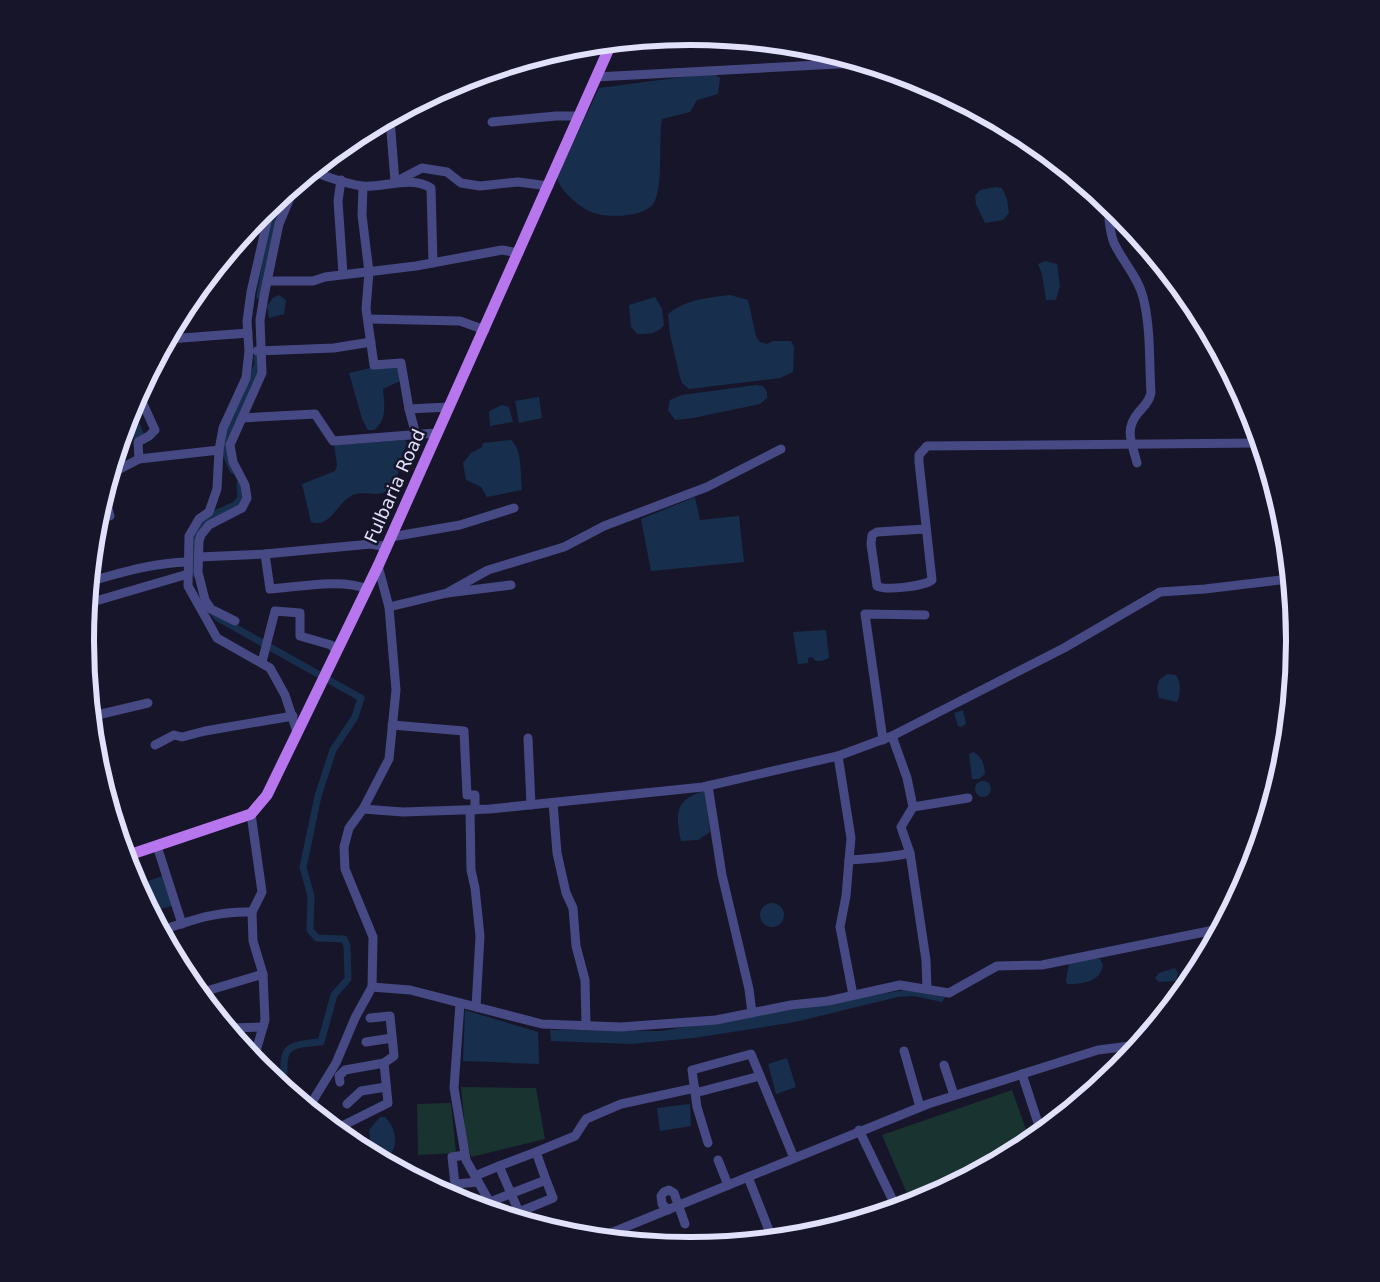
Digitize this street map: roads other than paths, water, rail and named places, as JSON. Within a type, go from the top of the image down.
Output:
[{"type":"main road","name":"Fulbaria Road","points":[[251,814],[266,795],[378,566],[436,434],[485,330],[608,51]]},
{"type":"main road","points":[[133,854],[251,814]]},
{"type":"street","points":[[596,78],[840,64]]},
{"type":"street","points":[[492,122],[546,116],[580,116]]},
{"type":"street","points":[[391,126],[395,182]]},
{"type":"street","points":[[395,182],[422,168],[447,172],[461,183],[480,186],[518,182],[549,186]]},
{"type":"street","points":[[320,174],[363,186],[395,182],[426,185],[432,188],[433,263]]},
{"type":"street","points":[[341,180],[338,201],[342,274]]},
{"type":"street","points":[[363,186],[362,215],[369,272],[366,309],[369,319],[374,365],[401,363],[409,409],[416,435]]},
{"type":"street","points":[[235,621],[211,609],[206,600],[198,572],[201,535],[209,525],[242,508],[247,498],[245,485],[233,462],[230,445],[262,373],[263,351],[260,320],[279,224],[289,201]]},
{"type":"street","points":[[1108,217],[1108,226],[1115,244],[1139,286],[1143,297],[1146,322],[1151,393],[1149,402],[1131,422],[1129,430],[1137,463]]},
{"type":"street","points":[[269,220],[260,250],[250,301],[246,378],[223,428],[219,450],[217,489],[209,512],[198,519],[189,536],[188,586],[218,638],[270,668],[292,716],[297,732]]},
{"type":"street","points":[[267,281],[313,281],[342,274],[433,263],[502,250],[519,253]]},
{"type":"street","points":[[369,319],[460,321],[485,330]]},
{"type":"street","points":[[177,338],[248,333]]},
{"type":"street","points":[[248,352],[334,348],[371,342]]},
{"type":"street","points":[[139,460],[138,442],[155,430],[143,404]]},
{"type":"street","points":[[409,409],[449,407]]},
{"type":"street","points":[[242,418],[315,414],[333,441],[436,434]]},
{"type":"street","points":[[925,529],[877,532],[872,535],[871,544],[877,586],[890,588],[926,584],[932,580],[919,462],[919,455],[927,446],[1252,443]]},
{"type":"street","points":[[447,592],[488,570],[564,547],[604,526],[707,487],[781,448]]},
{"type":"street","points":[[120,469],[139,460],[219,450]]},
{"type":"street","points":[[200,557],[265,554],[389,542],[460,525],[514,508]]},
{"type":"street","points":[[109,510],[110,516]]},
{"type":"street","points":[[265,554],[270,589],[330,585],[359,586],[367,589]]},
{"type":"street","points":[[97,579],[130,569],[165,562],[187,562]]},
{"type":"street","points":[[312,1102],[336,1063],[355,1018],[372,987],[373,937],[345,869],[344,847],[349,828],[364,809],[389,759],[396,690],[389,606],[378,566]]},
{"type":"street","points":[[95,601],[188,574]]},
{"type":"street","points":[[364,809],[403,812],[473,810],[708,786],[838,756],[888,738],[1064,648],[1160,592],[1283,580]]},
{"type":"street","points":[[389,606],[447,592],[511,584]]},
{"type":"street","points":[[262,662],[275,611],[300,613],[300,636],[331,645],[337,651]]},
{"type":"street","points":[[925,616],[865,614],[888,738],[907,778],[912,807],[901,827],[910,854],[926,960],[927,989]]},
{"type":"street","points":[[99,715],[148,703]]},
{"type":"street","points":[[155,745],[174,735],[182,737],[292,716]]},
{"type":"street","points":[[392,724],[464,731],[467,794],[475,795],[470,870],[475,888],[480,936],[476,1007]]},
{"type":"street","points":[[528,738],[531,805]]},
{"type":"street","points":[[838,756],[851,838],[846,896],[840,927],[841,943],[853,995]]},
{"type":"street","points":[[708,786],[722,875],[749,989],[752,1012]]},
{"type":"street","points":[[912,807],[968,798]]},
{"type":"street","points":[[553,803],[557,853],[566,893],[573,908],[576,946],[585,980],[586,1025]]},
{"type":"street","points":[[251,814],[262,892],[252,912],[253,941],[263,974],[265,1020],[256,1048]]},
{"type":"street","points":[[157,846],[182,924]]},
{"type":"street","points":[[849,860],[884,859],[910,854]]},
{"type":"street","points":[[168,928],[228,911],[252,912]]},
{"type":"street","points":[[372,987],[410,990],[542,1024],[621,1027],[707,1020],[791,1005],[828,1002],[900,985],[949,994],[997,966],[1042,964],[1211,931]]},
{"type":"street","points":[[207,991],[263,974]]},
{"type":"street","points":[[460,1002],[454,1088],[466,1155],[490,1202]]},
{"type":"street","points":[[340,1082],[339,1076],[345,1070],[384,1063],[394,1056],[390,1016],[370,1018]]},
{"type":"street","points":[[237,1028],[263,1027]]},
{"type":"street","points":[[366,1042],[392,1038]]},
{"type":"street","points":[[613,1232],[920,1106],[1098,1050],[1126,1046]]},
{"type":"street","points":[[904,1051],[920,1106]]},
{"type":"street","points":[[708,1143],[697,1107],[692,1070],[751,1054],[794,1158]]},
{"type":"street","points":[[343,1126],[388,1103],[384,1063]]},
{"type":"street","points":[[944,1065],[954,1095]]},
{"type":"street","points":[[1022,1074],[1039,1124]]},
{"type":"street","points":[[466,1155],[452,1157],[455,1184],[477,1179],[499,1166],[575,1136],[586,1119],[621,1104],[760,1076]]},
{"type":"street","points":[[347,1104],[361,1091],[386,1087]]},
{"type":"street","points":[[859,1130],[893,1201]]},
{"type":"street","points":[[520,1212],[553,1198],[536,1152]]},
{"type":"street","points":[[718,1160],[728,1185]]},
{"type":"street","points":[[499,1166],[519,1212]]},
{"type":"street","points":[[748,1177],[770,1232]]},
{"type":"street","points":[[495,1204],[510,1194],[546,1180]]},
{"type":"street","points":[[668,1210],[662,1204],[661,1196],[664,1192],[670,1190],[674,1193],[677,1206],[685,1224]]},
{"type":"water","points":[[713,73],[720,78],[718,94],[697,100],[690,112],[662,119],[660,176],[656,197],[648,209],[622,216],[602,215],[587,210],[564,191],[557,177],[599,88]]},
{"type":"water","points":[[995,187],[1002,188],[1007,199],[1009,213],[1003,220],[985,223],[976,204],[975,196],[980,190]]},
{"type":"water","points":[[1045,261],[1057,264],[1060,286],[1056,300],[1046,300],[1042,274],[1038,264]]},
{"type":"water","points":[[279,295],[286,300],[284,314],[269,318],[267,306],[273,298]]},
{"type":"water","points":[[730,295],[748,300],[756,336],[760,342],[767,344],[773,341],[791,341],[794,347],[793,372],[780,378],[689,389],[682,383],[680,377],[670,335],[668,314],[690,302]]},
{"type":"water","points":[[655,297],[662,309],[664,325],[652,333],[637,334],[631,327],[629,305]]},
{"type":"water","points":[[399,365],[400,381],[383,389],[384,411],[381,421],[374,430],[368,430],[362,419],[349,373],[374,367]]},
{"type":"water","points":[[756,385],[763,386],[767,392],[767,398],[760,404],[675,420],[668,410],[670,400],[682,395]]},
{"type":"water","points":[[539,397],[542,418],[519,423],[515,401]]},
{"type":"water","points":[[502,405],[509,407],[513,422],[490,426],[489,411]]},
{"type":"water","points":[[136,421],[139,422],[144,434],[136,440],[132,436]]},
{"type":"water","points":[[405,440],[407,443],[398,474],[388,490],[379,494],[360,493],[351,496],[328,519],[318,523],[311,522],[302,484],[335,471],[337,465],[334,445]]},
{"type":"water","points":[[511,440],[518,450],[522,490],[487,497],[481,487],[466,480],[463,463],[471,453],[482,447],[483,443]]},
{"type":"water","points":[[695,497],[700,520],[739,516],[744,562],[651,571],[641,519]]},
{"type":"water","points":[[826,630],[829,658],[816,661],[812,657],[808,658],[808,663],[798,664],[793,632]]},
{"type":"water","points":[[1167,674],[1176,675],[1179,681],[1180,692],[1177,702],[1159,698],[1157,689],[1159,680]]},
{"type":"water","points":[[963,710],[966,724],[961,727],[958,726],[954,713]]},
{"type":"water","points":[[973,752],[980,758],[984,767],[985,774],[979,779],[972,779],[969,754]]},
{"type":"water","points":[[980,781],[986,781],[991,786],[989,795],[980,797],[975,792],[975,786]]},
{"type":"water","points":[[703,791],[705,792],[710,832],[698,840],[681,841],[678,815],[681,805],[687,798]]},
{"type":"water","points":[[162,876],[172,906],[158,910],[145,882]]},
{"type":"water","points":[[772,903],[780,907],[784,915],[780,923],[772,927],[764,923],[760,915],[764,907]]},
{"type":"water","points":[[1096,958],[1100,959],[1103,965],[1095,978],[1090,981],[1067,984],[1069,964]]},
{"type":"water","points":[[1175,968],[1178,973],[1176,981],[1159,982],[1155,978],[1159,973]]},
{"type":"water","points":[[905,990],[945,997],[942,1002],[914,996],[898,997],[795,1022],[694,1038],[630,1044],[551,1041],[550,1030],[661,1031]]},
{"type":"water","points":[[465,1010],[538,1032],[539,1064],[463,1061]]},
{"type":"water","points":[[787,1058],[796,1087],[776,1094],[768,1064]]},
{"type":"water","points":[[690,1104],[691,1126],[660,1131],[657,1108]]},
{"type":"water","points":[[380,1117],[385,1117],[395,1135],[393,1150],[390,1155],[371,1144],[369,1130]]},
{"type":"waterway","points":[[260,296],[273,222],[277,212]]},
{"type":"waterway","points":[[233,470],[224,450],[225,442],[258,364],[257,357]]},
{"type":"waterway","points":[[196,574],[190,545],[206,518],[235,505],[241,498],[240,484]]},
{"type":"waterway","points":[[211,610],[218,618],[361,698],[355,717],[333,750],[318,796],[303,867],[311,896],[310,930],[317,938],[344,939],[347,946],[348,979],[334,995],[321,1042],[298,1045],[287,1051],[284,1076]]}]
